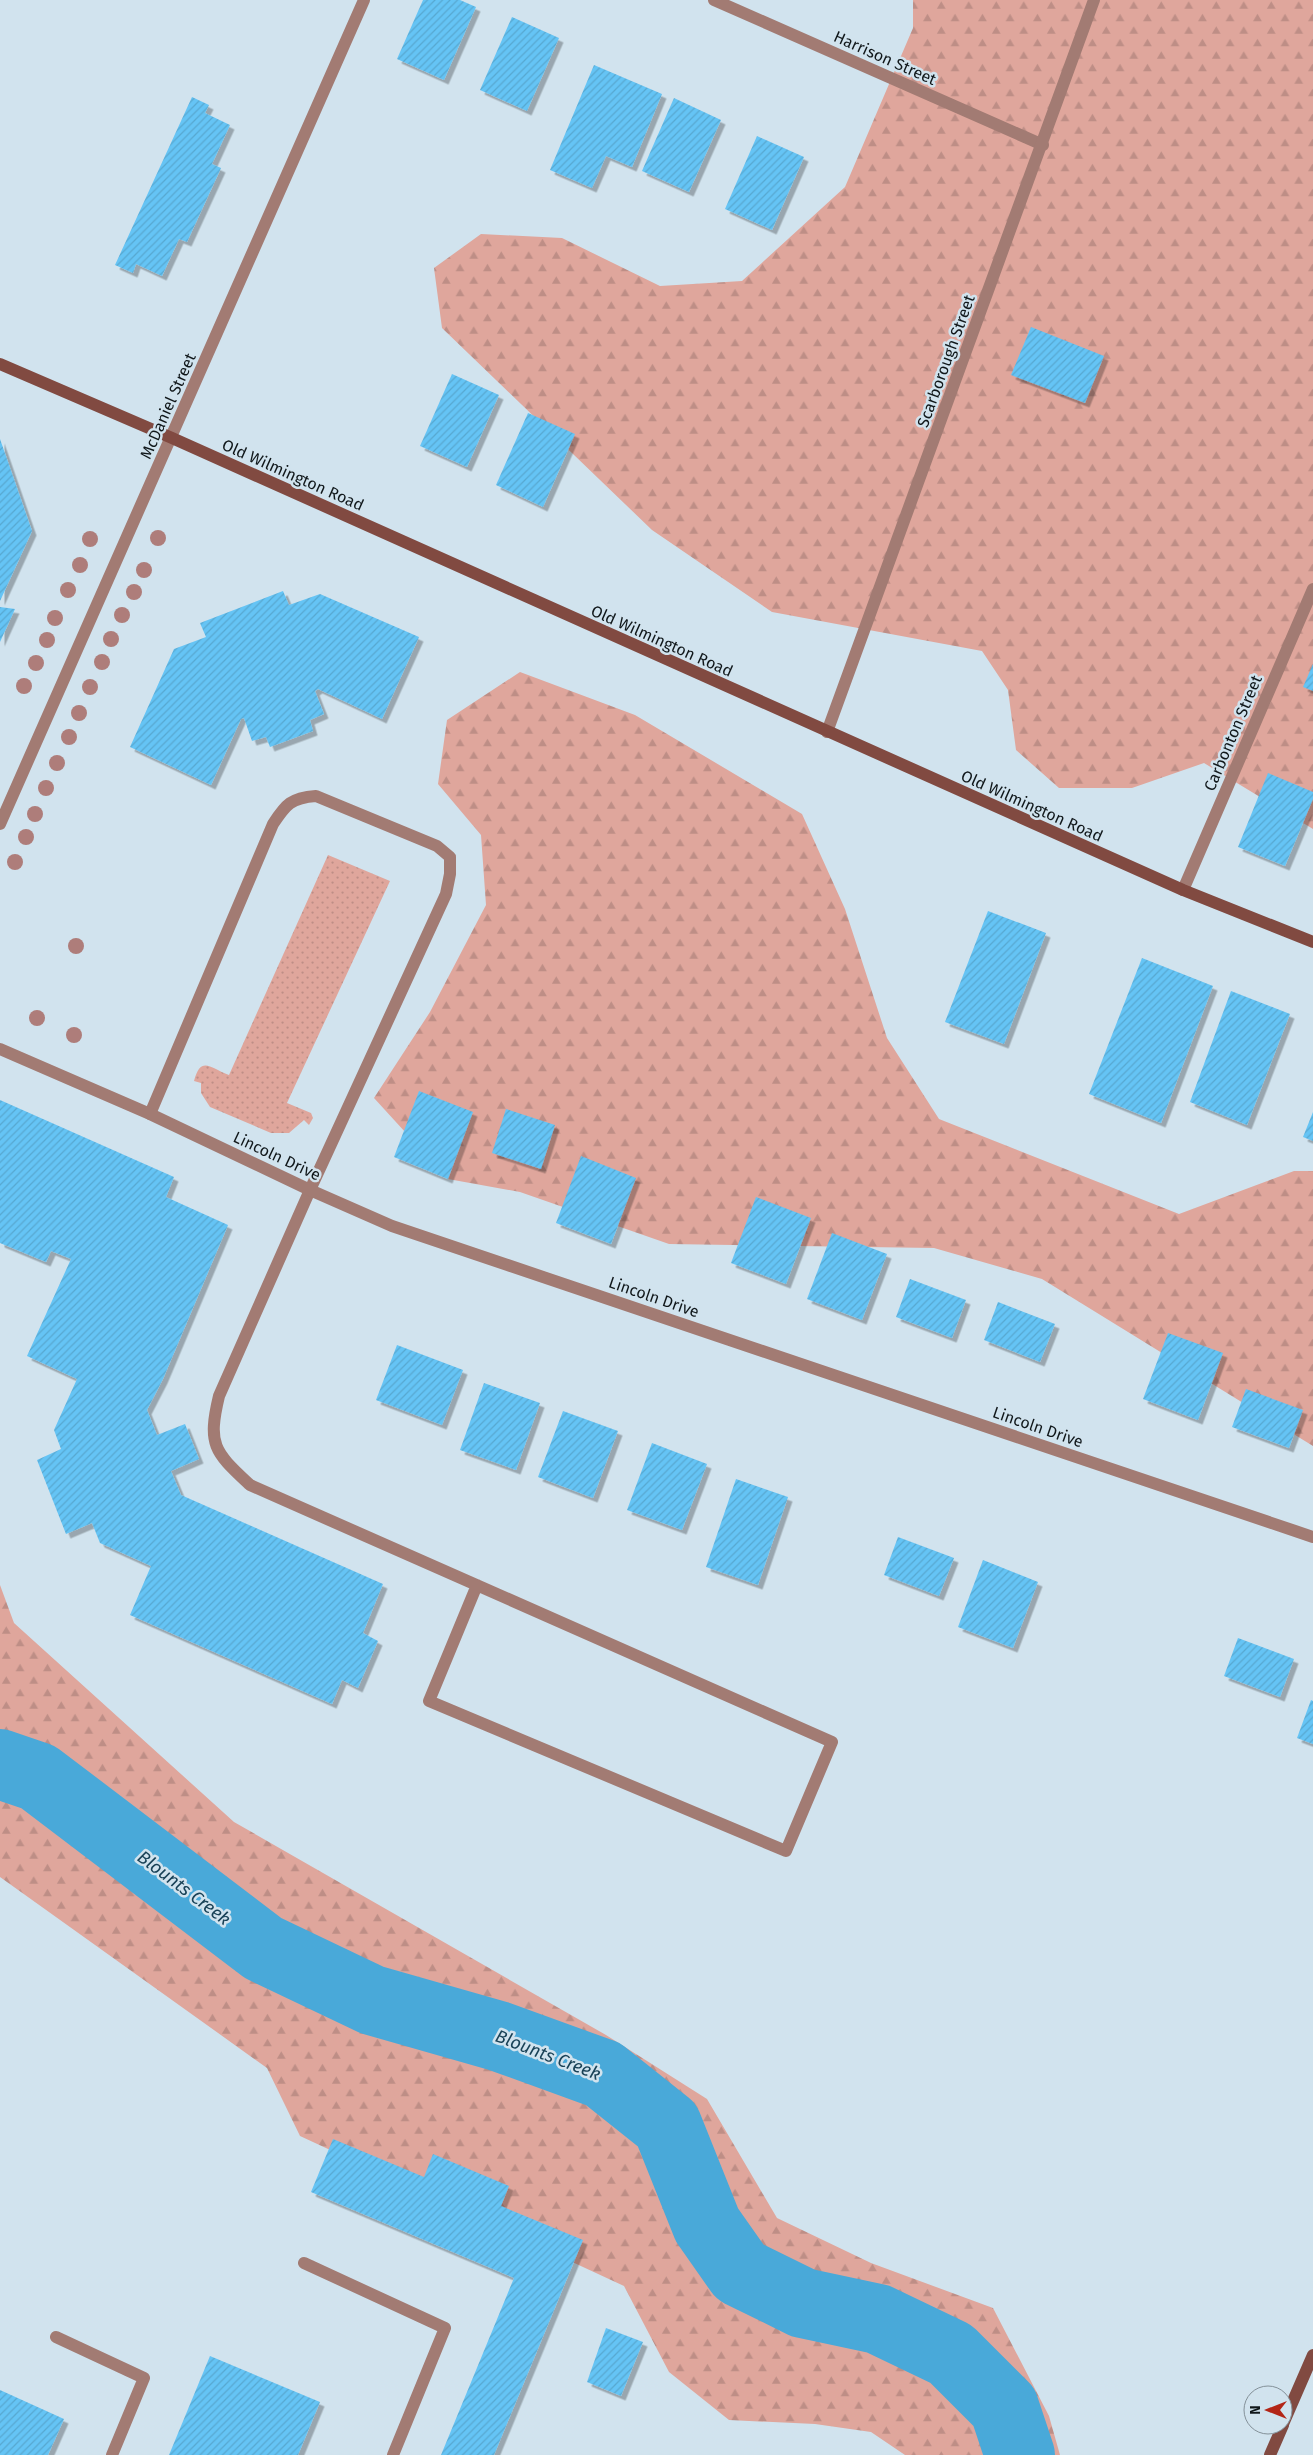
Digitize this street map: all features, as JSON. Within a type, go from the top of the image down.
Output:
[{"type":"main road","name":"Old Wilmington Road","points":[[0,364],[172,438],[1182,890],[1313,942]]},
{"type":"main road","points":[[1293,2402],[1313,2355]]},
{"type":"main road","points":[[1270,2455],[1279,2435]]},
{"type":"street","name":"McDaniel Street","points":[[0,824],[364,0]]},
{"type":"street","name":"Harrison Street","points":[[714,0],[1043,145]]},
{"type":"street","name":"Scarborough Street","points":[[827,732],[1043,145],[1094,0]]},
{"type":"street","name":"Carbonton Street","points":[[1182,890],[1313,589]]},
{"type":"street","points":[[150,1114],[273,824],[283,808],[297,797],[316,796],[437,846],[450,857],[450,874],[446,894],[310,1190],[219,1396],[212,1424],[214,1445],[232,1468],[250,1485],[832,1742],[786,1851],[429,1700],[476,1585]]},
{"type":"street","name":"Lincoln Drive","points":[[0,1049],[150,1114],[310,1190],[392,1226],[1313,1537]]},
{"type":"street","points":[[304,2263],[445,2328],[393,2455]]},
{"type":"street","points":[[56,2337],[144,2378],[112,2455]]},
{"type":"green space","points":[[913,0],[1313,0],[1313,829],[1204,763],[1132,788],[1059,788],[1016,750],[1008,690],[982,651],[772,612],[652,530],[442,328],[434,268],[481,234],[562,238],[660,286],[742,281],[845,187],[913,28]]},
{"type":"green space","points":[[520,672],[635,715],[802,814],[845,909],[887,1038],[939,1119],[1179,1214],[1294,1171],[1313,1171],[1313,1446],[1042,1279],[934,1248],[669,1244],[520,1192],[448,1179],[374,1098],[430,1012],[486,905],[481,835],[438,784],[447,720]]},
{"type":"green space","points":[[328,855],[390,881],[287,1103],[311,1113],[313,1118],[309,1125],[304,1120],[289,1133],[271,1133],[210,1107],[201,1093],[201,1083],[194,1081],[200,1068],[203,1066],[211,1067],[229,1075]]},
{"type":"green space","points":[[0,1585],[14,1623],[234,1822],[606,2035],[707,2099],[777,2218],[871,2263],[993,2308],[1049,2416],[1060,2455],[905,2455],[871,2432],[815,2424],[729,2420],[669,2372],[624,2286],[300,2136],[267,2068],[0,1877]]},
{"type":"building","points":[[423,0],[460,0],[476,7],[444,80],[397,59]]},
{"type":"building","points":[[512,17],[559,38],[527,111],[480,90]]},
{"type":"building","points":[[594,65],[662,94],[632,167],[606,156],[592,188],[550,170]]},
{"type":"building","points":[[192,97],[209,105],[205,113],[230,125],[212,164],[221,168],[187,242],[179,239],[162,276],[136,264],[133,273],[115,265]]},
{"type":"building","points":[[674,98],[721,120],[689,192],[642,171]]},
{"type":"building","points":[[757,136],[804,157],[772,230],[725,209]]},
{"type":"building","points":[[1031,327],[1104,356],[1085,403],[1011,375]]},
{"type":"building","points":[[452,374],[499,395],[467,467],[420,446]]},
{"type":"building","points":[[528,413],[575,434],[543,507],[496,485]]},
{"type":"building","points":[[0,439],[32,531],[0,601]]},
{"type":"building","points":[[283,591],[289,605],[320,594],[419,637],[382,719],[318,689],[315,691],[324,714],[310,720],[313,731],[270,747],[266,737],[252,741],[244,718],[241,719],[211,785],[130,747],[174,649],[206,637],[200,623]]},
{"type":"building","points":[[0,607],[15,609],[0,642]]},
{"type":"building","points":[[1313,664],[1313,691],[1303,687]]},
{"type":"building","points":[[1268,773],[1313,792],[1313,799],[1285,866],[1238,847]]},
{"type":"building","points":[[988,911],[1046,933],[1004,1044],[945,1022]]},
{"type":"building","points":[[1142,958],[1213,986],[1161,1123],[1089,1094]]},
{"type":"building","points":[[1231,991],[1290,1014],[1247,1125],[1190,1102]]},
{"type":"building","points":[[419,1091],[473,1112],[448,1179],[394,1157]]},
{"type":"building","points":[[0,1100],[174,1177],[166,1197],[228,1225],[163,1379],[147,1410],[157,1435],[185,1424],[199,1459],[171,1471],[181,1495],[383,1584],[363,1633],[378,1641],[358,1688],[342,1680],[332,1704],[130,1615],[151,1566],[100,1543],[92,1523],[66,1534],[37,1460],[61,1449],[54,1430],[77,1379],[27,1356],[71,1259],[51,1251],[46,1262],[0,1243]]},
{"type":"building","points":[[506,1109],[555,1125],[541,1169],[492,1153]]},
{"type":"building","points":[[1313,1112],[1313,1141],[1303,1137]]},
{"type":"building","points":[[581,1156],[636,1178],[611,1244],[556,1223]]},
{"type":"building","points":[[756,1197],[811,1218],[786,1284],[731,1263]]},
{"type":"building","points":[[832,1233],[887,1254],[862,1320],[807,1299]]},
{"type":"building","points":[[910,1279],[966,1300],[952,1338],[896,1317]]},
{"type":"building","points":[[998,1302],[1055,1324],[1040,1362],[984,1340]]},
{"type":"building","points":[[1168,1333],[1223,1353],[1198,1420],[1143,1399]]},
{"type":"building","points":[[397,1345],[463,1370],[442,1425],[376,1400]]},
{"type":"building","points":[[484,1383],[540,1403],[516,1470],[460,1450]]},
{"type":"building","points":[[1246,1389],[1303,1410],[1289,1448],[1232,1427]]},
{"type":"building","points":[[563,1411],[618,1431],[593,1498],[538,1477]]},
{"type":"building","points":[[652,1443],[707,1464],[682,1530],[627,1510]]},
{"type":"building","points":[[736,1479],[788,1497],[758,1585],[706,1567]]},
{"type":"building","points":[[898,1537],[954,1558],[939,1596],[884,1575]]},
{"type":"building","points":[[983,1560],[1038,1582],[1013,1648],[958,1627]]},
{"type":"building","points":[[1238,1638],[1294,1659],[1280,1697],[1224,1676]]},
{"type":"building","points":[[1311,1700],[1313,1701],[1313,1744],[1297,1738]]},
{"type":"building","points":[[333,2139],[424,2177],[433,2154],[509,2186],[501,2206],[583,2240],[494,2455],[441,2455],[514,2278],[311,2192]]},
{"type":"building","points":[[606,2328],[643,2342],[621,2396],[587,2382]]},
{"type":"building","points":[[210,2356],[320,2402],[298,2455],[169,2455]]},
{"type":"building","points":[[0,2390],[64,2419],[48,2455],[0,2455]]},
{"type":"waterway","name":"Blounts Creek","points":[[0,1764],[38,1777],[263,1948],[372,2000],[498,2036],[603,2074],[667,2125],[707,2225],[740,2272],[803,2303],[878,2319],[951,2354],[1004,2407],[1020,2455]]}]
